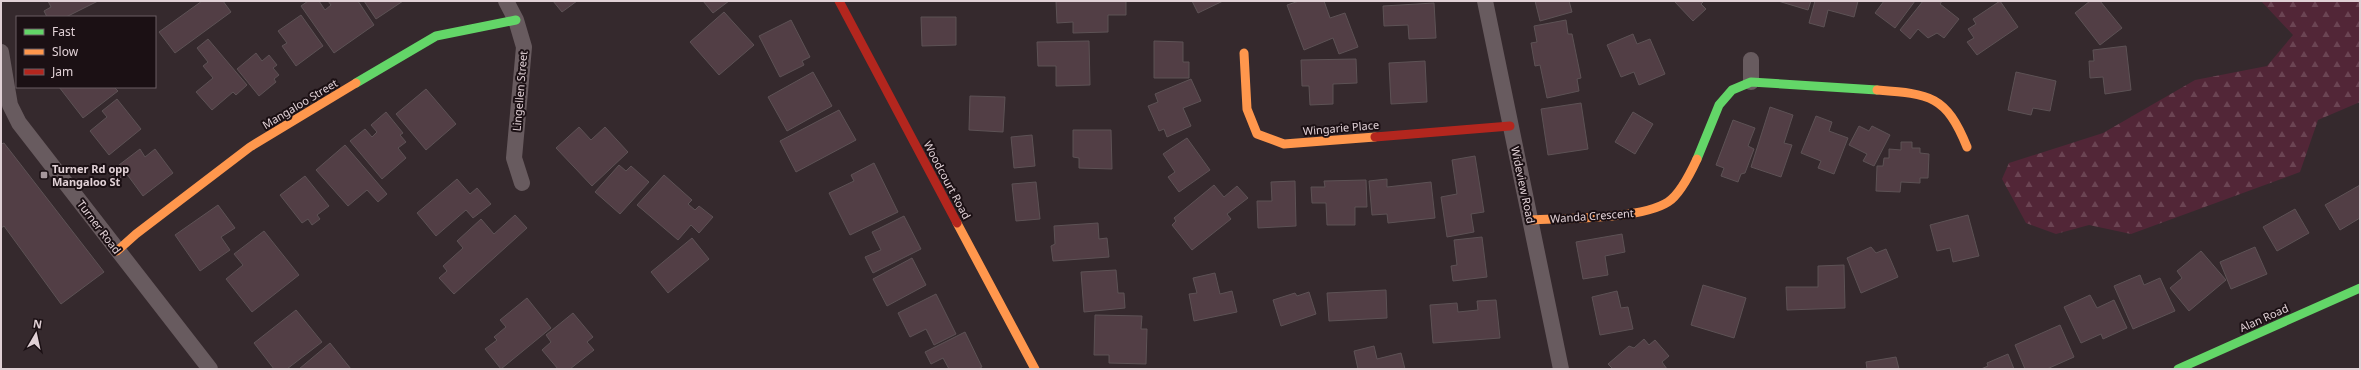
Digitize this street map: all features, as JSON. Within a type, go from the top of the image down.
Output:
[{"type":"street","name":"Lingellen Street","points":[[506,1],[516,20],[524,47],[514,158],[522,183]]},
{"type":"street","name":"Woodcourt Road","points":[[839,1],[1035,369]]},
{"type":"street","name":"Wideview Road","points":[[1485,1],[1561,369]]},
{"type":"street","name":"Mangaloo Street","points":[[117,250],[250,147],[436,36],[516,20]]},
{"type":"street","name":"Turner Road","points":[[1,52],[3,82],[10,105],[19,123],[210,369]]},
{"type":"street","name":"Wingarie Place","points":[[1244,53],[1247,109],[1257,134],[1284,144],[1510,126]]},
{"type":"street","points":[[1751,60],[1751,82]]},
{"type":"street","name":"Wanda Crescent","points":[[1531,220],[1637,214],[1668,202],[1690,175],[1719,105],[1732,90],[1751,82],[1917,93],[1939,101],[1957,121],[1967,147]]},
{"type":"street","name":"Alan Road","points":[[2178,369],[2360,288]]},
{"type":"green space","points":[[2261,1],[2360,1],[2360,102],[2318,120],[2300,172],[2131,234],[2089,225],[2056,234],[2026,223],[2002,179],[2009,163],[2103,133],[2195,80],[2267,66],[2293,35]]},
{"type":"building","points":[[48,1],[98,1],[68,16],[46,16],[44,11],[51,7]]},
{"type":"building","points":[[202,1],[223,1],[231,12],[175,53],[159,32]]},
{"type":"building","points":[[308,1],[319,1],[325,10],[331,5],[328,1],[358,1],[374,25],[334,53],[301,6]]},
{"type":"building","points":[[364,1],[403,1],[376,19]]},
{"type":"building","points":[[553,1],[577,1],[562,12]]},
{"type":"building","points":[[703,1],[729,1],[713,13]]},
{"type":"building","points":[[1056,1],[1126,1],[1126,15],[1108,15],[1108,32],[1073,33],[1073,22],[1057,23]]},
{"type":"building","points":[[1192,1],[1223,1],[1198,13]]},
{"type":"building","points":[[1299,1],[1324,1],[1330,18],[1345,13],[1358,47],[1339,54],[1333,38],[1304,50],[1287,5]]},
{"type":"building","points":[[1535,1],[1569,1],[1572,12],[1540,21]]},
{"type":"building","points":[[1674,1],[1704,1],[1701,4],[1706,9],[1693,21]]},
{"type":"building","points":[[1778,1],[1811,1],[1808,10]]},
{"type":"building","points":[[1815,1],[1858,1],[1854,17],[1828,10],[1824,27],[1809,23]]},
{"type":"building","points":[[1884,1],[1915,1],[1895,28],[1875,13]]},
{"type":"building","points":[[1923,1],[1942,1],[1940,4],[1959,19],[1944,38],[1937,33],[1928,38],[1918,29],[1910,39],[1900,30]]},
{"type":"building","points":[[2000,1],[2018,27],[1977,55],[1967,42],[1974,38],[1968,29],[1976,24],[1973,19]]},
{"type":"building","points":[[2090,1],[2100,1],[2122,28],[2100,45],[2075,13]]},
{"type":"building","points":[[1434,3],[1436,38],[1409,39],[1408,25],[1384,26],[1383,6]]},
{"type":"building","points":[[724,12],[754,45],[719,75],[690,42]]},
{"type":"building","points":[[301,15],[323,46],[296,66],[282,46],[287,43],[278,31]]},
{"type":"building","points":[[921,17],[956,17],[956,45],[922,46]]},
{"type":"building","points":[[791,20],[810,57],[802,61],[804,65],[780,77],[759,36]]},
{"type":"building","points":[[1566,20],[1568,34],[1572,34],[1581,78],[1577,79],[1579,91],[1547,98],[1540,65],[1535,66],[1531,43],[1537,42],[1534,26]]},
{"type":"building","points":[[1633,34],[1637,44],[1650,39],[1665,74],[1639,85],[1634,72],[1621,77],[1607,45]]},
{"type":"building","points":[[208,39],[247,85],[236,95],[233,92],[212,110],[196,92],[213,78],[203,66],[208,62],[197,48]]},
{"type":"building","points":[[1089,41],[1090,85],[1056,86],[1056,66],[1038,66],[1037,42]]},
{"type":"building","points":[[1154,41],[1183,42],[1183,62],[1189,62],[1189,78],[1154,78]]},
{"type":"building","points":[[2126,46],[2131,90],[2105,94],[2103,77],[2090,78],[2089,61],[2094,61],[2093,50]]},
{"type":"building","points":[[256,53],[262,61],[269,55],[277,65],[273,68],[279,75],[274,79],[276,82],[259,96],[237,69]]},
{"type":"building","points":[[1356,59],[1357,83],[1333,84],[1333,104],[1310,105],[1309,86],[1302,86],[1301,60]]},
{"type":"building","points":[[1425,61],[1427,102],[1391,104],[1389,63]]},
{"type":"building","points":[[813,72],[832,106],[787,131],[768,97]]},
{"type":"building","points":[[2016,72],[2056,81],[2050,111],[2033,108],[2031,115],[2008,110]]},
{"type":"building","points":[[1191,79],[1201,101],[1183,108],[1191,126],[1167,137],[1164,129],[1159,131],[1148,106],[1158,102],[1155,94]]},
{"type":"building","points":[[60,88],[115,88],[118,91],[83,118]]},
{"type":"building","points":[[426,89],[456,124],[426,150],[396,114]]},
{"type":"building","points":[[970,96],[1005,97],[1003,132],[969,130]]},
{"type":"building","points":[[117,99],[141,129],[109,155],[90,131],[107,117],[102,111]]},
{"type":"building","points":[[1581,103],[1588,149],[1548,155],[1541,109]]},
{"type":"building","points":[[1770,107],[1793,115],[1784,143],[1792,145],[1781,177],[1751,167]]},
{"type":"building","points":[[839,110],[856,140],[796,172],[780,141]]},
{"type":"building","points":[[386,112],[403,133],[400,135],[406,142],[398,148],[406,158],[382,179],[350,141],[365,129],[372,137],[377,132],[371,125]]},
{"type":"building","points":[[1633,112],[1653,124],[1635,154],[1615,142]]},
{"type":"building","points":[[1816,116],[1832,122],[1829,131],[1848,138],[1834,174],[1818,168],[1821,161],[1801,153]]},
{"type":"building","points":[[1733,120],[1755,128],[1748,146],[1754,149],[1745,173],[1741,174],[1738,182],[1721,176],[1724,168],[1716,165]]},
{"type":"building","points":[[1859,126],[1869,131],[1872,126],[1890,135],[1874,166],[1863,161],[1867,154],[1849,145]]},
{"type":"building","points":[[579,127],[591,140],[605,127],[628,152],[592,186],[556,148]]},
{"type":"building","points":[[1073,130],[1111,130],[1112,169],[1079,168],[1079,158],[1073,157]]},
{"type":"building","points":[[1032,135],[1035,166],[1014,168],[1011,137]]},
{"type":"building","points":[[1187,138],[1210,170],[1179,192],[1168,177],[1175,172],[1163,154]]},
{"type":"building","points":[[1901,142],[1912,142],[1912,148],[1920,148],[1920,153],[1929,154],[1928,178],[1920,178],[1920,183],[1901,182],[1900,192],[1876,191],[1877,166],[1883,166],[1884,158],[1889,158],[1889,149],[1901,150]]},
{"type":"building","points":[[4,143],[104,272],[61,304],[4,226],[1,228],[1,144]]},
{"type":"building","points":[[345,145],[387,194],[378,202],[367,190],[348,206],[316,170]]},
{"type":"building","points":[[140,149],[145,157],[155,149],[173,173],[143,196],[126,173],[114,183],[110,177],[122,168],[119,165]]},
{"type":"building","points":[[1475,156],[1484,212],[1471,214],[1474,232],[1447,237],[1441,197],[1457,194],[1452,160]]},
{"type":"building","points":[[874,163],[898,212],[850,235],[829,193],[854,181],[851,175]]},
{"type":"building","points":[[619,165],[626,171],[631,166],[649,182],[620,214],[595,192]]},
{"type":"building","points":[[664,175],[692,200],[688,204],[695,210],[699,206],[713,217],[699,233],[691,225],[678,240],[637,205]]},
{"type":"building","points":[[305,176],[329,206],[317,215],[320,219],[312,225],[308,219],[302,223],[280,195]]},
{"type":"building","points":[[457,179],[470,194],[477,188],[491,204],[473,218],[466,210],[436,236],[417,213]]},
{"type":"building","points":[[1387,179],[1387,187],[1431,182],[1435,218],[1388,223],[1387,214],[1372,215],[1369,181]]},
{"type":"building","points":[[1366,180],[1367,207],[1355,207],[1355,225],[1327,225],[1326,203],[1312,203],[1311,187],[1325,187],[1324,181]]},
{"type":"building","points":[[1295,181],[1296,226],[1258,228],[1257,201],[1272,201],[1271,182]]},
{"type":"building","points":[[1036,182],[1040,219],[1016,221],[1012,184]]},
{"type":"building","points":[[1214,185],[1224,197],[1237,186],[1248,198],[1227,214],[1231,219],[1192,250],[1172,225],[1176,221],[1174,218]]},
{"type":"building","points":[[2360,185],[2360,218],[2340,230],[2325,205]]},
{"type":"building","points":[[218,205],[235,228],[221,237],[230,250],[200,271],[175,235]]},
{"type":"building","points":[[2295,209],[2309,233],[2277,251],[2263,227]]},
{"type":"building","points":[[515,215],[527,228],[454,294],[439,278],[447,271],[443,266],[463,248],[457,241],[481,219],[494,234]]},
{"type":"building","points":[[1968,215],[1979,256],[1953,262],[1950,248],[1937,251],[1930,225]]},
{"type":"building","points":[[904,216],[921,249],[873,273],[865,257],[881,250],[872,232]]},
{"type":"building","points":[[1098,223],[1099,239],[1107,238],[1109,257],[1053,261],[1051,246],[1055,244],[1054,226]]},
{"type":"building","points":[[264,231],[299,275],[252,312],[226,279],[243,265],[234,254]]},
{"type":"building","points":[[1622,234],[1625,252],[1605,256],[1608,275],[1583,279],[1576,242]]},
{"type":"building","points":[[1482,237],[1487,277],[1453,281],[1451,266],[1457,265],[1454,240]]},
{"type":"building","points":[[692,238],[709,259],[668,293],[651,272]]},
{"type":"building","points":[[1871,247],[1876,253],[1886,249],[1898,277],[1861,293],[1847,258]]},
{"type":"building","points":[[2255,247],[2267,274],[2231,289],[2220,262]]},
{"type":"building","points":[[2201,251],[2226,280],[2189,311],[2170,288],[2182,278],[2177,271]]},
{"type":"building","points":[[912,258],[926,285],[887,306],[873,279]]},
{"type":"building","points":[[1844,265],[1845,308],[1787,310],[1786,287],[1818,287],[1818,266]]},
{"type":"building","points":[[1116,270],[1118,293],[1124,293],[1125,308],[1084,312],[1081,272]]},
{"type":"building","points":[[1215,273],[1220,294],[1232,291],[1237,312],[1194,321],[1189,294],[1197,293],[1193,278]]},
{"type":"building","points":[[2140,275],[2144,285],[2160,278],[2175,311],[2133,329],[2114,286]]},
{"type":"building","points":[[1703,285],[1746,298],[1734,338],[1691,325]]},
{"type":"building","points":[[1386,290],[1387,318],[1329,321],[1327,293]]},
{"type":"building","points":[[1617,291],[1621,308],[1628,307],[1633,329],[1600,335],[1592,297]]},
{"type":"building","points":[[1309,292],[1316,314],[1281,326],[1273,300],[1295,293],[1297,296]]},
{"type":"building","points":[[936,294],[956,334],[934,345],[926,329],[910,337],[898,313]]},
{"type":"building","points":[[2090,295],[2097,308],[2114,300],[2127,328],[2103,339],[2101,334],[2081,343],[2064,307]]},
{"type":"building","points":[[527,298],[551,328],[501,369],[485,349],[497,340],[494,337],[506,327],[500,320]]},
{"type":"building","points":[[1496,300],[1500,338],[1433,343],[1430,305],[1457,303],[1458,312],[1478,310],[1477,301]]},
{"type":"building","points":[[296,310],[322,342],[287,369],[274,369],[254,343]]},
{"type":"building","points":[[573,313],[593,337],[587,342],[594,350],[570,369],[558,369],[542,350],[551,342],[546,335]]},
{"type":"building","points":[[1095,315],[1142,316],[1141,329],[1147,329],[1146,364],[1109,363],[1109,355],[1094,355]]},
{"type":"building","points":[[2060,325],[2074,357],[2047,369],[2025,369],[2015,345]]},
{"type":"building","points":[[965,332],[982,367],[978,369],[949,369],[943,358],[931,364],[925,352]]},
{"type":"building","points":[[1644,339],[1649,345],[1655,340],[1669,356],[1662,362],[1667,369],[1613,369],[1608,364],[1629,346],[1634,348]]},
{"type":"building","points":[[330,343],[351,369],[299,369]]},
{"type":"building","points":[[1374,346],[1377,359],[1401,353],[1405,369],[1358,369],[1354,351]]},
{"type":"building","points":[[2008,354],[2014,369],[1981,369],[1988,366],[1987,363]]},
{"type":"building","points":[[1896,357],[1899,369],[1867,369],[1866,362]]},
{"type":"traffic: fast","points":[[356,83],[436,36],[516,20]]},
{"type":"traffic: fast","points":[[1697,159],[1719,105],[1732,90],[1751,82],[1877,90]]},
{"type":"traffic: fast","points":[[2178,369],[2360,288]]},
{"type":"traffic: slow","points":[[1244,53],[1247,109],[1257,134],[1284,144],[1375,137]]},
{"type":"traffic: slow","points":[[117,251],[136,234],[250,147],[356,83]]},
{"type":"traffic: slow","points":[[1877,90],[1910,93],[1934,100],[1952,117],[1967,147]]},
{"type":"traffic: slow","points":[[1531,220],[1602,217],[1640,212],[1655,208],[1672,199],[1680,189],[1697,159]]},
{"type":"traffic: slow","points":[[957,223],[1035,369]]},
{"type":"traffic: jam","points":[[839,1],[957,223]]},
{"type":"traffic: jam","points":[[1375,137],[1510,126]]},
{"type":"place","name":"Turner Rd opp Mangaloo St","points":[[44,175]]}]
